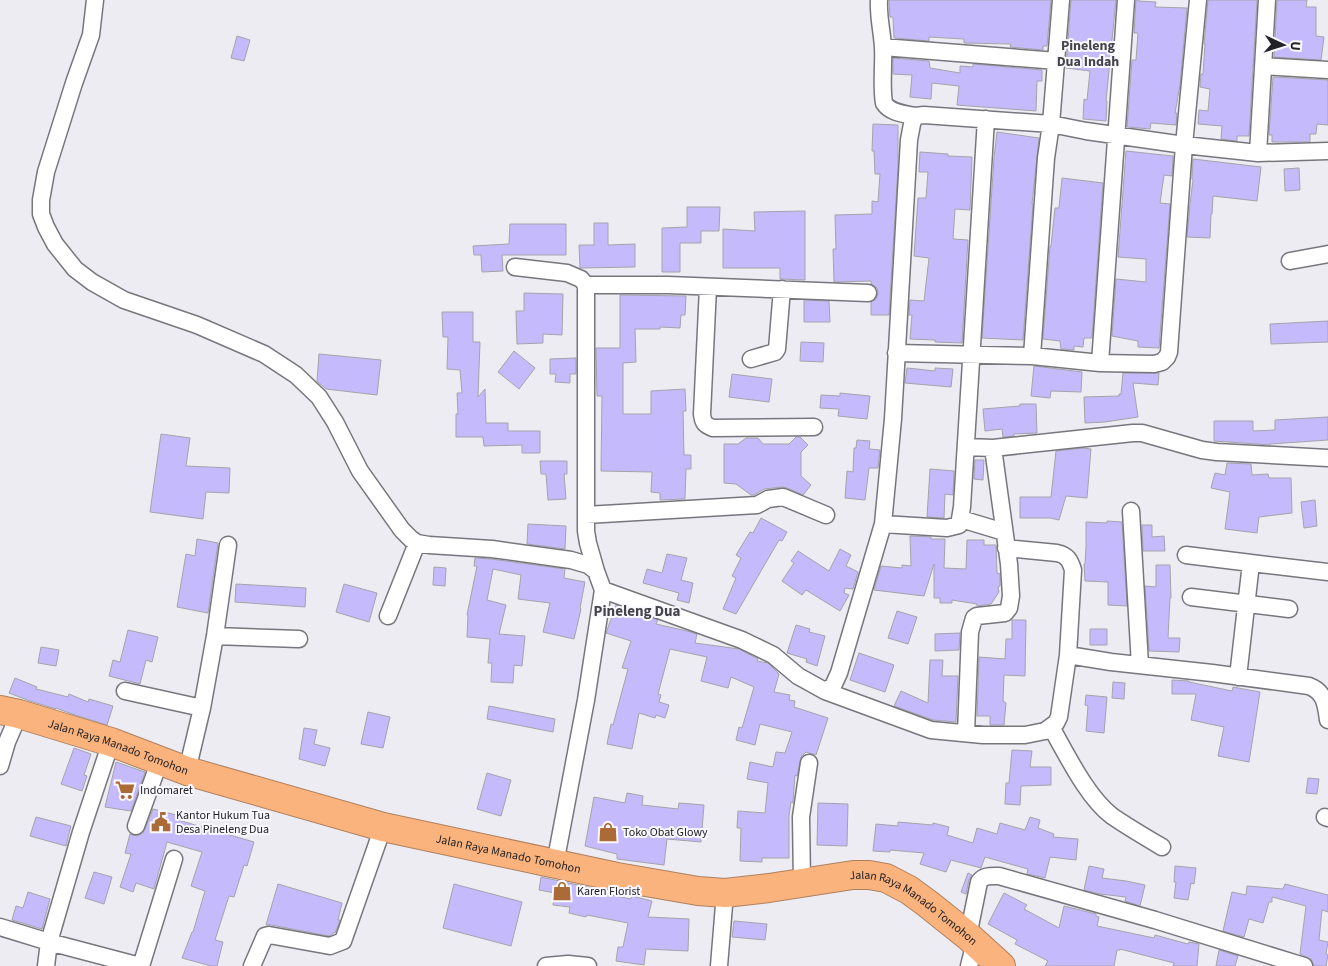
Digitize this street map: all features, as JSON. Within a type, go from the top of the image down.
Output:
[{"type":"highway","name":"Jalan Raya Manado Tomohon","points":[[10,712],[111,742],[187,771],[383,827],[617,877],[689,890],[725,893],[853,875],[886,878],[909,890],[928,904],[970,948],[1001,966]]},
{"type":"street","points":[[95,0],[90,35],[46,172],[41,206],[41,214],[55,244],[75,269],[92,282],[124,300],[197,325],[264,354],[296,375],[319,397],[335,422],[360,471],[402,530],[417,543],[492,549],[559,558],[580,562],[596,571]]},
{"type":"street","points":[[879,0],[884,103],[890,109],[915,116],[924,115],[1051,124],[1086,132],[1258,153],[1328,151]]},
{"type":"street","points":[[1032,356],[1046,158],[1051,124],[1061,0]]},
{"type":"street","points":[[1100,363],[1126,0]]},
{"type":"street","points":[[896,353],[1032,356],[1100,363],[1156,364],[1162,362],[1167,357],[1169,352],[1184,145],[1198,0]]},
{"type":"street","points":[[1258,153],[1267,0]]},
{"type":"street","points":[[882,47],[1057,60]]},
{"type":"street","points":[[1263,66],[1328,70]]},
{"type":"street","points":[[825,691],[833,686],[839,673],[883,524],[893,419],[909,140],[915,116]]},
{"type":"street","points":[[883,524],[947,528],[959,525],[966,447],[986,119]]},
{"type":"street","points":[[1290,261],[1328,254]]},
{"type":"street","points":[[515,267],[567,273],[581,279],[586,285],[586,531],[596,571],[604,590],[586,700],[555,864]]},
{"type":"street","points":[[586,285],[668,285],[868,292]]},
{"type":"street","points":[[708,286],[703,422],[713,428],[814,427]]},
{"type":"street","points":[[751,359],[774,352],[777,349],[782,289]]},
{"type":"street","points":[[966,447],[993,448],[1133,433],[1217,452],[1328,458]]},
{"type":"street","points":[[966,733],[970,632],[972,623],[977,616],[1002,614],[1007,611],[1011,596],[993,448]]},
{"type":"street","points":[[586,516],[757,505],[768,499],[783,497],[826,515]]},
{"type":"street","points":[[1131,511],[1140,665]]},
{"type":"street","points":[[604,590],[742,640],[773,655],[798,676],[825,691],[931,730],[984,735],[1025,735],[1038,733],[1051,727],[1059,717],[1068,655],[1073,570],[1070,561],[1064,554],[1005,540],[960,519]]},
{"type":"street","points":[[388,616],[417,543]]},
{"type":"street","points":[[187,771],[202,708],[215,636],[228,544]]},
{"type":"street","points":[[1186,555],[1328,572]]},
{"type":"street","points":[[1238,677],[1251,563]]},
{"type":"street","points":[[1191,597],[1289,608]]},
{"type":"street","points":[[215,636],[299,639]]},
{"type":"street","points":[[1068,655],[1303,685],[1314,688],[1324,698],[1328,720]]},
{"type":"street","points":[[125,691],[202,708]]},
{"type":"street","points":[[0,766],[8,742],[10,712]]},
{"type":"street","points":[[1051,727],[1089,791],[1102,806],[1112,816],[1162,847]]},
{"type":"street","points":[[46,966],[49,942],[81,832],[111,742]]},
{"type":"street","points":[[136,826],[160,760]]},
{"type":"street","points":[[802,883],[801,817],[809,763]]},
{"type":"street","points":[[252,966],[265,936],[269,935],[330,946],[343,941],[383,827]]},
{"type":"street","points":[[0,927],[141,966],[174,859]]},
{"type":"street","points":[[970,948],[979,882],[986,876],[999,876],[1304,966]]},
{"type":"street","points":[[719,966],[725,893]]},
{"type":"street","points":[[546,966],[568,964],[588,966]]},
{"type":"building","points":[[889,0],[1051,0],[1047,46],[1043,46],[1043,50],[1010,47],[1011,44],[964,43],[964,39],[929,37],[929,41],[894,38],[893,17],[890,17]]},
{"type":"building","points":[[1071,0],[1116,0],[1106,101],[1106,121],[1083,119],[1084,99],[1087,100],[1090,71],[1066,68]]},
{"type":"building","points":[[1136,0],[1156,2],[1155,7],[1187,8],[1180,85],[1175,113],[1177,113],[1176,125],[1151,123],[1150,129],[1127,127],[1132,60],[1136,60],[1138,33],[1134,33]]},
{"type":"building","points":[[1208,0],[1257,0],[1249,136],[1237,136],[1237,141],[1221,139],[1222,126],[1198,124],[1199,110],[1208,111],[1210,89],[1200,87],[1201,74],[1203,74]]},
{"type":"building","points":[[1277,0],[1307,0],[1306,7],[1316,7],[1316,36],[1324,37],[1321,60],[1274,57]]},
{"type":"building","points":[[237,36],[250,40],[244,61],[231,58]]},
{"type":"building","points":[[893,58],[929,61],[930,68],[960,73],[960,66],[973,67],[973,64],[1042,70],[1042,81],[1037,81],[1036,111],[957,105],[959,86],[932,83],[931,99],[910,97],[912,75],[893,74]]},
{"type":"building","points":[[1273,77],[1328,80],[1328,125],[1317,124],[1316,134],[1310,134],[1310,142],[1272,142],[1272,135],[1269,135]]},
{"type":"building","points":[[873,124],[898,125],[898,166],[889,315],[871,315],[871,302],[876,299],[878,293],[877,288],[871,284],[871,281],[834,282],[833,249],[836,249],[835,215],[872,214],[872,201],[878,202],[880,174],[875,174],[874,151],[872,151]]},
{"type":"building","points":[[997,132],[1039,138],[1032,204],[1023,340],[982,338]]},
{"type":"building","points":[[1126,151],[1173,156],[1172,176],[1164,175],[1160,203],[1170,204],[1159,348],[1138,347],[1138,341],[1112,336],[1116,279],[1146,282],[1146,259],[1118,257]]},
{"type":"building","points":[[920,152],[972,157],[970,210],[955,209],[953,239],[968,240],[962,343],[910,339],[912,315],[909,315],[910,300],[924,301],[929,258],[914,256],[918,198],[926,198],[928,172],[919,172]]},
{"type":"building","points":[[1193,159],[1261,167],[1257,201],[1213,196],[1210,238],[1187,237],[1193,180]]},
{"type":"building","points":[[1299,168],[1300,190],[1285,191],[1284,169]]},
{"type":"building","points":[[1062,178],[1103,183],[1092,338],[1084,338],[1083,347],[1074,346],[1074,350],[1061,349],[1060,341],[1043,339],[1050,246],[1055,208],[1059,208]]},
{"type":"building","points":[[687,207],[720,207],[719,231],[701,231],[701,243],[680,243],[680,272],[662,272],[662,228],[687,227]]},
{"type":"building","points":[[805,211],[805,280],[780,279],[780,268],[723,268],[723,229],[755,231],[754,212]]},
{"type":"building","points":[[594,223],[608,223],[608,245],[635,244],[635,267],[580,268],[579,245],[594,245]]},
{"type":"building","points":[[510,224],[566,224],[566,255],[502,255],[503,271],[482,272],[481,255],[474,255],[473,246],[509,244]]},
{"type":"building","points":[[524,293],[563,294],[562,335],[543,334],[543,343],[517,344],[516,311],[524,311]]},
{"type":"building","points":[[620,295],[686,296],[685,315],[681,315],[680,328],[635,329],[636,362],[623,363],[623,414],[651,414],[651,391],[685,389],[686,411],[683,411],[684,455],[691,455],[691,469],[686,469],[685,499],[660,500],[660,493],[651,492],[652,472],[601,471],[602,396],[597,396],[596,348],[620,348]]},
{"type":"building","points":[[804,300],[829,301],[830,322],[804,322]]},
{"type":"building","points":[[442,312],[473,312],[473,342],[480,342],[478,397],[485,389],[486,423],[508,423],[508,431],[540,431],[540,453],[522,453],[522,445],[484,446],[483,437],[456,437],[457,393],[462,393],[460,370],[447,369],[448,337],[443,337]]},
{"type":"building","points":[[1328,321],[1328,342],[1271,344],[1270,324]]},
{"type":"building","points":[[801,342],[824,343],[823,362],[800,361]]},
{"type":"building","points":[[514,351],[535,368],[519,389],[498,372]]},
{"type":"building","points":[[319,354],[381,360],[377,395],[326,389],[317,381]]},
{"type":"building","points":[[576,358],[576,374],[570,374],[570,383],[555,382],[556,374],[550,374],[550,359]]},
{"type":"building","points":[[1034,366],[1082,372],[1081,392],[1051,391],[1050,398],[1031,396]]},
{"type":"building","points":[[907,368],[935,371],[935,368],[953,369],[951,387],[905,383]]},
{"type":"building","points":[[1123,373],[1159,373],[1158,385],[1133,383],[1138,417],[1085,423],[1084,397],[1119,396],[1121,394]]},
{"type":"building","points":[[732,374],[772,379],[769,402],[729,397]]},
{"type":"building","points":[[840,393],[870,396],[867,419],[838,416],[839,409],[820,408],[821,395],[840,396]]},
{"type":"building","points":[[1020,404],[1036,404],[1037,433],[1014,434],[1014,436],[1003,437],[1002,429],[985,431],[983,409],[1020,406]]},
{"type":"building","points":[[1328,417],[1328,440],[1270,445],[1214,441],[1214,421],[1253,421],[1253,431],[1275,430],[1275,420]]},
{"type":"building","points":[[161,434],[190,438],[186,466],[230,468],[229,493],[206,492],[203,519],[150,512]]},
{"type":"building","points":[[796,437],[800,437],[808,445],[801,452],[801,476],[811,485],[803,495],[782,487],[764,489],[751,495],[736,484],[724,483],[724,444],[738,444],[746,438],[758,438],[763,444],[789,444]]},
{"type":"building","points":[[857,440],[870,441],[869,449],[880,450],[878,468],[869,468],[865,500],[845,498],[847,471],[853,472],[854,448],[856,448]]},
{"type":"building","points":[[1091,449],[1087,498],[1066,496],[1059,520],[1050,518],[1020,518],[1020,497],[1051,497],[1056,451]]},
{"type":"building","points":[[975,460],[984,460],[983,480],[974,479]]},
{"type":"building","points":[[540,461],[567,461],[567,474],[564,474],[566,499],[548,500],[546,474],[541,474]]},
{"type":"building","points":[[1227,463],[1251,464],[1252,475],[1268,474],[1269,478],[1291,478],[1292,513],[1259,517],[1257,533],[1225,529],[1230,492],[1211,488],[1215,473],[1225,475]]},
{"type":"building","points":[[930,469],[954,471],[953,495],[945,494],[944,518],[927,517]]},
{"type":"building","points":[[1315,500],[1317,526],[1304,528],[1301,502]]},
{"type":"building","points":[[761,518],[787,532],[782,541],[779,540],[736,614],[723,609],[736,578],[732,576],[741,558],[736,555],[750,532],[753,533]]},
{"type":"building","points":[[1107,521],[1122,522],[1127,606],[1108,605],[1108,582],[1085,581],[1086,522],[1107,523]]},
{"type":"building","points":[[528,524],[566,526],[565,549],[527,544]]},
{"type":"building","points":[[1142,525],[1152,525],[1152,537],[1164,536],[1165,551],[1143,551]]},
{"type":"building","points":[[910,536],[945,539],[944,568],[966,569],[967,540],[984,540],[984,545],[996,545],[997,573],[1000,574],[1000,586],[998,587],[999,592],[991,604],[977,606],[977,604],[952,600],[952,603],[940,603],[940,598],[934,598],[934,564],[924,596],[874,590],[881,566],[902,568],[902,565],[911,566]]},
{"type":"building","points":[[197,539],[218,543],[208,613],[177,607],[186,554],[195,556]]},
{"type":"building","points":[[840,549],[851,555],[846,566],[858,572],[853,589],[845,588],[844,593],[849,595],[840,611],[806,590],[802,595],[782,581],[794,563],[791,561],[798,551],[829,571]]},
{"type":"building","points":[[667,554],[687,558],[681,580],[693,583],[689,603],[677,600],[679,593],[643,583],[647,569],[662,573]]},
{"type":"building","points":[[475,558],[565,569],[564,578],[585,582],[574,639],[543,632],[550,603],[518,599],[521,575],[493,569],[487,600],[506,605],[499,634],[525,636],[522,666],[514,665],[513,683],[491,682],[492,663],[488,663],[490,639],[467,637],[467,615],[477,566],[474,566]]},
{"type":"building","points":[[1156,565],[1170,565],[1171,598],[1168,638],[1180,638],[1179,652],[1149,651],[1145,586],[1156,587]]},
{"type":"building","points":[[434,567],[446,568],[445,586],[433,585]]},
{"type":"building","points":[[236,584],[306,588],[305,607],[235,602]]},
{"type":"building","points":[[344,584],[377,593],[369,622],[336,612]]},
{"type":"building","points":[[616,605],[658,620],[656,624],[697,634],[695,643],[739,649],[758,659],[757,661],[768,663],[779,674],[774,692],[790,695],[789,700],[795,701],[794,707],[828,718],[816,755],[806,752],[801,757],[797,776],[795,775],[793,803],[791,802],[789,815],[789,858],[762,858],[762,862],[740,861],[741,828],[737,828],[738,811],[765,813],[768,783],[747,779],[750,762],[773,767],[776,752],[785,753],[792,732],[760,724],[755,745],[736,740],[739,727],[742,728],[754,687],[731,677],[728,688],[701,681],[707,657],[670,649],[658,694],[661,695],[659,702],[669,705],[665,718],[656,715],[655,718],[639,713],[632,749],[607,744],[611,724],[613,725],[628,669],[622,668],[631,641],[606,633]]},
{"type":"building","points":[[897,611],[917,617],[908,644],[888,638]]},
{"type":"building","points":[[1012,620],[1026,620],[1025,676],[1004,675],[1003,701],[1006,703],[1004,725],[990,725],[990,716],[977,716],[979,657],[1005,659],[1006,639],[1012,639]]},
{"type":"building","points":[[796,625],[810,629],[809,632],[825,636],[817,666],[806,662],[807,659],[787,653]]},
{"type":"building","points":[[1090,629],[1107,629],[1107,645],[1090,645]]},
{"type":"building","points":[[128,630],[158,637],[152,662],[146,660],[140,684],[109,676],[113,660],[120,662]]},
{"type":"building","points":[[960,633],[959,650],[935,651],[935,634]]},
{"type":"building","points":[[41,647],[59,650],[56,666],[38,663]]},
{"type":"building","points":[[859,653],[894,665],[885,692],[850,680]]},
{"type":"building","points":[[930,660],[943,660],[942,676],[958,676],[956,722],[933,720],[894,706],[901,691],[928,703]]},
{"type":"building","points":[[15,678],[37,687],[36,689],[68,697],[69,694],[88,702],[89,699],[113,706],[107,725],[9,693]]},
{"type":"building","points":[[1172,680],[1189,681],[1232,691],[1233,687],[1260,692],[1249,762],[1218,756],[1224,727],[1191,720],[1196,694],[1172,694]]},
{"type":"building","points":[[1113,682],[1125,683],[1124,699],[1112,698]]},
{"type":"building","points":[[1086,695],[1107,697],[1104,733],[1086,731],[1088,706],[1085,705]]},
{"type":"building","points":[[489,706],[555,719],[553,732],[487,719]]},
{"type":"building","points":[[368,712],[390,717],[383,748],[361,744]]},
{"type":"building","points":[[304,728],[317,730],[314,744],[330,748],[325,766],[299,759]]},
{"type":"building","points":[[74,748],[91,754],[84,775],[87,776],[82,791],[61,784]]},
{"type":"building","points":[[1012,750],[1032,751],[1030,767],[1051,767],[1051,785],[1021,786],[1020,805],[1005,804],[1006,783],[1009,783]]},
{"type":"building","name":"Indomaret","points":[[116,762],[145,772],[131,811],[105,807]]},
{"type":"building","points":[[487,773],[511,780],[501,816],[477,809]]},
{"type":"building","points":[[1308,778],[1319,779],[1317,794],[1306,793]]},
{"type":"building","points":[[627,793],[643,796],[642,805],[678,809],[679,803],[704,805],[701,842],[667,839],[664,865],[617,859],[617,854],[585,846],[594,797],[625,803]]},
{"type":"building","points":[[818,803],[848,804],[847,846],[817,845]]},
{"type":"building","points":[[153,809],[180,816],[178,820],[254,842],[247,866],[244,865],[234,897],[229,896],[215,940],[223,942],[217,966],[182,958],[193,932],[205,891],[191,886],[202,852],[167,842],[154,889],[136,883],[133,892],[120,887],[131,854],[125,853],[130,834],[137,836],[143,833]]},
{"type":"building","points":[[36,817],[71,826],[66,846],[30,836]]},
{"type":"building","points":[[1030,817],[1040,820],[1038,828],[1054,834],[1053,837],[1078,839],[1076,860],[1050,857],[1045,878],[1027,874],[1028,869],[985,857],[981,868],[951,860],[946,872],[920,864],[924,853],[890,850],[890,852],[873,851],[876,824],[898,826],[898,822],[933,825],[933,823],[949,827],[947,835],[973,843],[977,828],[997,834],[1000,823],[1025,830]]},
{"type":"building","points":[[1089,866],[1104,869],[1102,878],[1145,885],[1140,906],[1125,901],[1126,897],[1084,890]]},
{"type":"building","points":[[1175,866],[1196,868],[1194,884],[1191,883],[1188,900],[1174,898]]},
{"type":"building","points":[[94,872],[112,877],[104,904],[85,898]]},
{"type":"building","points":[[968,873],[972,875],[966,894],[961,892]]},
{"type":"building","points":[[541,877],[592,888],[592,891],[631,899],[632,896],[652,901],[648,917],[689,919],[688,951],[646,949],[644,965],[616,961],[618,947],[623,947],[628,923],[569,913],[570,907],[553,905],[555,893],[539,890]]},
{"type":"building","points":[[278,884],[342,903],[338,920],[340,920],[335,933],[329,936],[266,925]]},
{"type":"building","points":[[454,884],[522,902],[511,946],[443,928]]},
{"type":"building","points":[[1285,884],[1328,895],[1328,912],[1322,910],[1319,940],[1328,942],[1326,966],[1314,966],[1311,959],[1300,954],[1306,906],[1272,897],[1272,902],[1269,902],[1263,923],[1249,919],[1244,937],[1223,931],[1232,892],[1246,895],[1247,886],[1283,889]]},
{"type":"building","points":[[28,892],[50,899],[42,929],[12,920],[16,906],[23,908]]},
{"type":"building","points":[[1004,893],[1027,905],[1024,909],[1059,928],[1064,906],[1096,914],[1099,917],[1097,926],[1154,938],[1155,935],[1188,944],[1189,942],[1199,944],[1197,966],[1173,966],[1174,963],[1120,949],[1117,950],[1114,966],[1045,966],[1048,961],[1015,944],[1017,940],[988,924]]},
{"type":"building","points":[[734,921],[767,924],[765,940],[732,937]]},
{"type":"building","points":[[1219,950],[1238,956],[1235,966],[1216,966]]},
{"type":"place","name":"Indomaret","points":[[125,790]]},
{"type":"place","name":"Kantor Hukum Tua Desa Pineleng Dua","points":[[161,822]]},
{"type":"place","name":"Toko Obat Glowy","points":[[608,832]]},
{"type":"place","name":"Karen Florist","points":[[562,891]]},
{"type":"district","name":"Pineleng Dua Indah","points":[[1088,54]]},
{"type":"district","name":"Pineleng Dua","points":[[637,611]]}]
